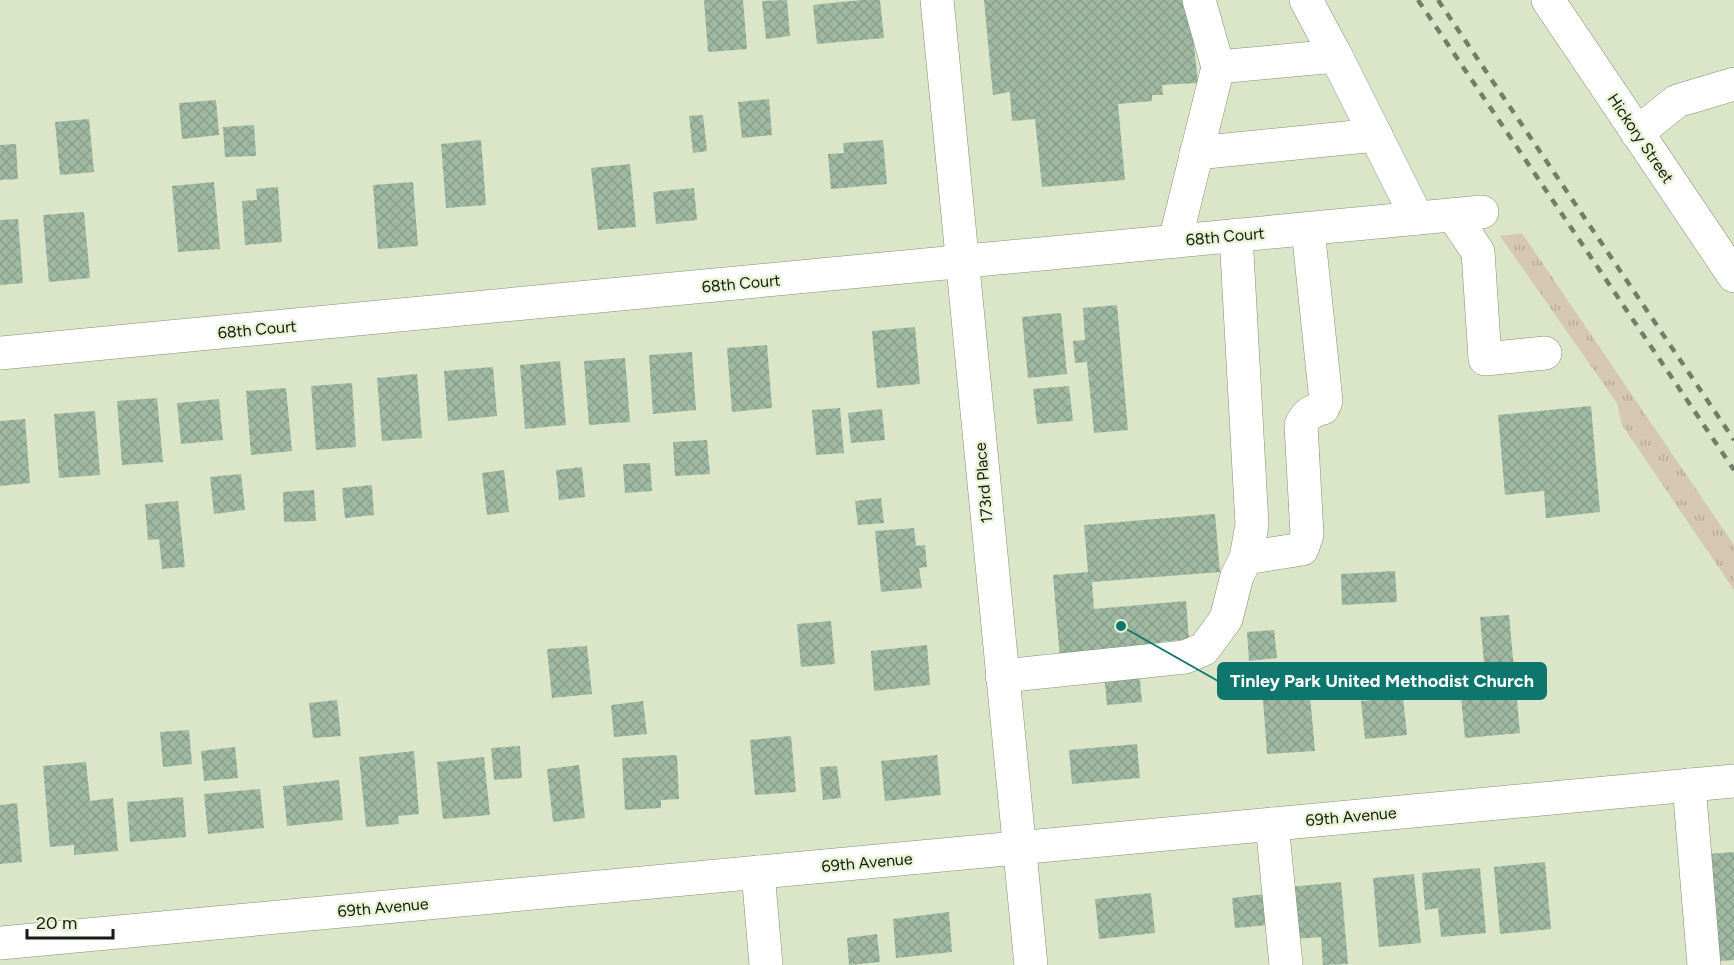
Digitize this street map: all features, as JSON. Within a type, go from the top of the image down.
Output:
[{"type":"street","name":"173rd Place","points":[[937,0],[1031,965]]},
{"type":"street","points":[[1175,241],[1218,67],[1199,0]]},
{"type":"street","points":[[1306,0],[1417,218]]},
{"type":"street","name":"Hickory Street","points":[[1548,0],[1734,276]]},
{"type":"street","points":[[1218,67],[1336,56]]},
{"type":"street","points":[[1637,133],[1677,101],[1734,84]]},
{"type":"street","points":[[1196,153],[1376,135]]},
{"type":"street","name":"68th Court","points":[[0,353],[1468,213],[1478,252],[1485,359],[1545,353]]},
{"type":"street","points":[[1246,558],[1302,549],[1307,535],[1301,425],[1305,416],[1323,408],[1326,401],[1308,229]]},
{"type":"street","points":[[1002,676],[1185,657],[1204,649],[1227,619],[1237,576],[1246,558],[1252,525],[1236,236]]},
{"type":"street","name":"69th Avenue","points":[[0,943],[1734,781]]},
{"type":"street","points":[[1689,785],[1704,965]]},
{"type":"street","points":[[1272,824],[1286,965]]},
{"type":"street","points":[[758,872],[766,965]]},
{"type":"green space","points":[[1522,233],[1734,545],[1734,590],[1622,425],[1617,403],[1500,236]]},
{"type":"building","points":[[704,0],[743,0],[747,49],[708,52]]},
{"type":"building","points":[[787,0],[790,36],[766,39],[762,1]]},
{"type":"building","points":[[880,0],[884,38],[817,44],[813,5]]},
{"type":"building","points":[[984,0],[1189,0],[1198,83],[1162,85],[1163,95],[1152,95],[1152,101],[1118,104],[1125,180],[1042,187],[1035,119],[1012,121],[1010,92],[993,95]]},
{"type":"building","points":[[769,99],[772,135],[742,138],[738,102]]},
{"type":"building","points":[[216,100],[219,135],[182,139],[179,103]]},
{"type":"building","points":[[703,115],[707,151],[693,153],[689,116]]},
{"type":"building","points":[[89,119],[94,172],[60,175],[55,122]]},
{"type":"building","points":[[254,125],[256,156],[225,157],[223,127]]},
{"type":"building","points":[[481,140],[486,205],[446,208],[441,144]]},
{"type":"building","points":[[883,140],[887,184],[831,189],[828,154],[844,153],[843,143]]},
{"type":"building","points":[[16,144],[18,179],[0,180],[0,145]]},
{"type":"building","points":[[630,164],[636,227],[598,230],[591,168]]},
{"type":"building","points":[[214,182],[220,249],[178,252],[172,186]]},
{"type":"building","points":[[413,182],[418,246],[378,249],[373,185]]},
{"type":"building","points":[[278,187],[282,242],[245,245],[242,201],[257,200],[256,189]]},
{"type":"building","points":[[694,188],[697,220],[656,224],[653,192]]},
{"type":"building","points":[[84,212],[90,278],[49,282],[43,215]]},
{"type":"building","points":[[18,219],[23,283],[0,285],[0,220]]},
{"type":"building","points":[[1117,305],[1128,430],[1094,433],[1087,362],[1075,363],[1073,341],[1085,340],[1083,308]]},
{"type":"building","points":[[1061,313],[1067,374],[1028,378],[1022,317]]},
{"type":"building","points":[[915,327],[920,384],[877,388],[872,331]]},
{"type":"building","points":[[767,345],[772,408],[732,412],[727,348]]},
{"type":"building","points":[[692,352],[696,410],[653,414],[649,355]]},
{"type":"building","points":[[625,358],[630,422],[589,425],[584,361]]},
{"type":"building","points":[[560,361],[566,425],[525,429],[520,365]]},
{"type":"building","points":[[493,367],[497,416],[448,421],[444,371]]},
{"type":"building","points":[[417,374],[422,438],[382,441],[377,378]]},
{"type":"building","points":[[352,383],[356,447],[316,450],[311,386]]},
{"type":"building","points":[[1069,386],[1073,421],[1037,424],[1033,389]]},
{"type":"building","points":[[286,388],[292,451],[251,455],[246,391]]},
{"type":"building","points":[[157,398],[163,462],[122,465],[117,401]]},
{"type":"building","points":[[219,399],[223,440],[181,444],[177,403]]},
{"type":"building","points":[[1591,406],[1600,512],[1546,518],[1544,491],[1505,495],[1498,415]]},
{"type":"building","points":[[840,408],[844,453],[816,455],[812,410]]},
{"type":"building","points":[[882,409],[885,440],[851,443],[848,413]]},
{"type":"building","points":[[95,411],[100,475],[59,478],[54,414]]},
{"type":"building","points":[[25,419],[30,483],[0,486],[0,421]]},
{"type":"building","points":[[707,440],[710,474],[675,476],[673,442]]},
{"type":"building","points":[[650,463],[652,491],[625,493],[623,464]]},
{"type":"building","points":[[582,467],[585,497],[559,500],[556,470]]},
{"type":"building","points":[[504,470],[509,512],[487,515],[482,473]]},
{"type":"building","points":[[241,474],[245,510],[214,514],[210,477]]},
{"type":"building","points":[[372,485],[374,515],[345,518],[342,488]]},
{"type":"building","points":[[314,490],[316,521],[284,522],[283,492]]},
{"type":"building","points":[[881,498],[884,523],[858,525],[855,501]]},
{"type":"building","points":[[178,501],[185,567],[162,569],[159,539],[148,540],[145,504]]},
{"type":"building","points":[[1215,514],[1220,572],[1092,582],[1094,609],[1186,601],[1189,639],[1160,642],[1160,650],[1060,659],[1053,575],[1088,572],[1084,525]]},
{"type":"building","points":[[914,528],[916,546],[925,545],[927,567],[919,568],[922,588],[881,592],[875,531]]},
{"type":"building","points":[[1395,571],[1397,602],[1342,605],[1341,574]]},
{"type":"building","points":[[1509,615],[1520,733],[1465,738],[1460,687],[1486,685],[1480,617]]},
{"type":"building","points":[[831,621],[835,664],[801,667],[797,624]]},
{"type":"building","points":[[1274,630],[1277,658],[1249,661],[1247,632]]},
{"type":"building","points":[[927,645],[930,685],[874,691],[871,651]]},
{"type":"building","points":[[587,646],[592,694],[552,698],[547,649]]},
{"type":"building","points":[[1139,670],[1142,702],[1107,705],[1104,673]]},
{"type":"building","points":[[1310,696],[1315,751],[1267,754],[1263,700]]},
{"type":"building","points":[[1403,697],[1407,735],[1365,739],[1361,701]]},
{"type":"building","points":[[337,700],[341,736],[313,738],[309,703]]},
{"type":"building","points":[[643,701],[647,734],[614,737],[611,705]]},
{"type":"building","points":[[189,730],[192,764],[163,767],[160,732]]},
{"type":"building","points":[[791,736],[796,792],[755,795],[750,740]]},
{"type":"building","points":[[1137,744],[1140,778],[1072,784],[1069,750]]},
{"type":"building","points":[[520,746],[522,778],[494,780],[491,748]]},
{"type":"building","points":[[235,747],[238,778],[204,781],[201,751]]},
{"type":"building","points":[[414,751],[419,814],[398,816],[399,824],[366,827],[359,757]]},
{"type":"building","points":[[677,755],[679,799],[661,800],[661,808],[625,810],[622,758]]},
{"type":"building","points":[[937,755],[941,795],[885,801],[881,761]]},
{"type":"building","points":[[484,757],[490,815],[443,819],[437,762]]},
{"type":"building","points":[[86,762],[90,801],[113,798],[118,851],[74,855],[74,845],[50,847],[43,766]]},
{"type":"building","points":[[579,765],[585,818],[553,822],[547,769]]},
{"type":"building","points":[[837,766],[841,798],[823,800],[820,767]]},
{"type":"building","points":[[339,780],[343,820],[287,826],[283,786]]},
{"type":"building","points":[[260,789],[264,828],[208,834],[204,794]]},
{"type":"building","points":[[183,797],[186,837],[130,842],[127,802]]},
{"type":"building","points":[[17,803],[22,862],[0,864],[0,805]]},
{"type":"building","points":[[1734,852],[1734,960],[1719,961],[1708,854]]},
{"type":"building","points":[[1545,862],[1551,929],[1500,934],[1494,867]]},
{"type":"building","points":[[1480,868],[1486,933],[1441,937],[1438,908],[1425,910],[1422,873]]},
{"type":"building","points":[[1414,874],[1421,943],[1379,947],[1373,878]]},
{"type":"building","points":[[1341,882],[1348,964],[1323,965],[1321,937],[1295,939],[1290,887]]},
{"type":"building","points":[[1151,893],[1155,933],[1099,939],[1095,899]]},
{"type":"building","points":[[1265,894],[1268,925],[1235,928],[1232,898]]},
{"type":"building","points":[[949,912],[952,952],[896,958],[893,919]]},
{"type":"building","points":[[877,934],[880,962],[849,965],[847,938]]},
{"type":"railway","points":[[1418,0],[1734,470]]},
{"type":"railway","points":[[1438,0],[1734,440]]},
{"type":"place","name":"Tinley Park United Methodist Church","points":[[1121,626]]}]
